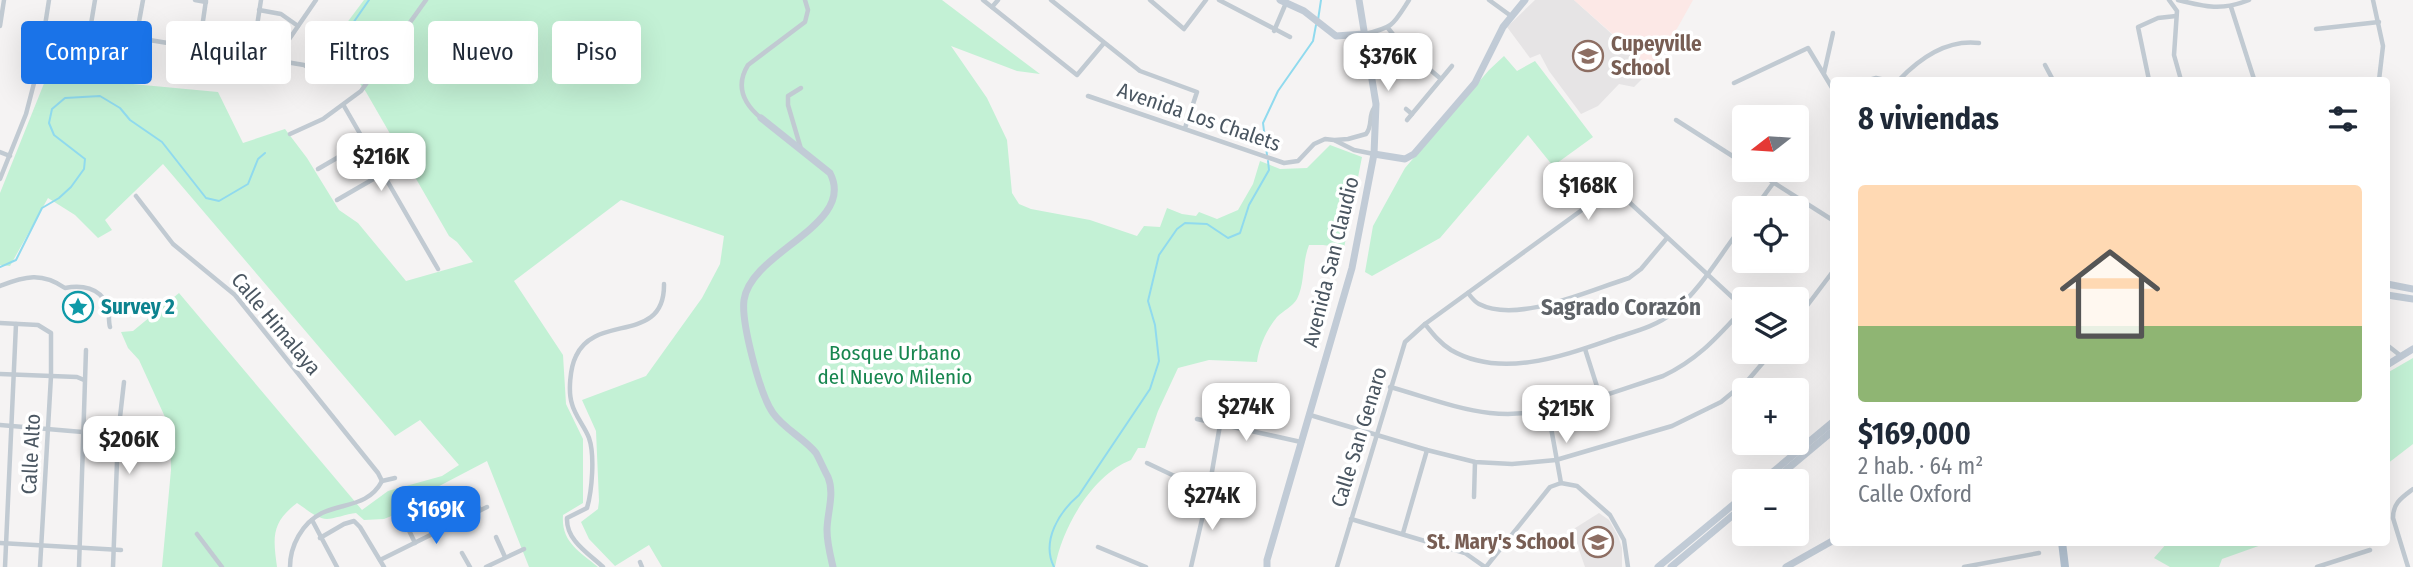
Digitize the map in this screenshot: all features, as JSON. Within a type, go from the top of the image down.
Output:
[{"type":"main road","points":[[2065,546],[2065,567]]},
{"type":"street","points":[[0,26],[4,0]]},
{"type":"street","points":[[46,21],[49,0]]},
{"type":"street","points":[[91,21],[94,0]]},
{"type":"street","points":[[140,21],[143,0]]},
{"type":"street","points":[[195,0],[206,1],[203,21]]},
{"type":"street","points":[[258,21],[261,0]]},
{"type":"street","points":[[291,36],[316,0]]},
{"type":"street","points":[[290,134],[323,119],[361,91],[426,0]]},
{"type":"street","points":[[805,0],[808,10],[805,22],[748,65],[742,74],[741,91],[750,109],[830,173],[834,181],[834,200],[831,208],[818,221],[757,272],[746,291],[743,303],[745,328],[766,401],[773,414],[815,453],[829,481],[831,499],[828,547],[833,567]]},
{"type":"street","points":[[983,0],[1077,75],[1104,43]]},
{"type":"street","points":[[992,7],[998,0]]},
{"type":"street","points":[[1051,0],[1140,71],[1197,92],[1185,128]]},
{"type":"street","points":[[1150,0],[1184,29],[1206,0]]},
{"type":"street","points":[[1219,0],[1290,37]]},
{"type":"street","name":"Avenida San Claudio","points":[[1267,567],[1352,268],[1374,154],[1376,104],[1359,0]]},
{"type":"street","points":[[1275,30],[1283,1],[1304,11],[1336,36],[1364,34],[1388,28],[1409,0]]},
{"type":"street","points":[[1489,0],[1511,16]]},
{"type":"street","points":[[1334,140],[1354,150],[1374,154],[1405,159],[1414,154],[1475,83],[1503,27],[1525,0]]},
{"type":"street","points":[[2169,0],[2177,11],[2174,55],[2180,77]]},
{"type":"street","points":[[2178,0],[2203,6],[2231,8],[2249,0]]},
{"type":"street","points":[[2373,0],[2383,46],[2379,77]]},
{"type":"street","points":[[2231,8],[2253,77]]},
{"type":"street","points":[[259,10],[281,14],[298,26]]},
{"type":"street","points":[[2148,77],[2138,27],[2158,18],[2176,16]]},
{"type":"street","points":[[2316,29],[2379,22]]},
{"type":"street","points":[[1388,28],[1402,46],[1441,79]]},
{"type":"street","points":[[1824,74],[1833,33]]},
{"type":"street","points":[[1902,77],[1915,64],[1938,50],[1965,42],[1979,43]]},
{"type":"street","points":[[1734,83],[1808,48],[1830,84]]},
{"type":"street","points":[[2045,65],[2051,77]]},
{"type":"street","points":[[1407,120],[1452,66]]},
{"type":"street","points":[[0,179],[26,114],[34,84]]},
{"type":"street","points":[[801,88],[788,96],[788,105],[801,150]]},
{"type":"street","name":"Avenida Los Chalets","points":[[1088,96],[1284,163],[1298,161],[1314,144],[1325,139],[1348,139],[1366,134],[1370,125],[1370,113],[1376,104]]},
{"type":"street","points":[[344,106],[438,269]]},
{"type":"street","points":[[1406,109],[1412,114]]},
{"type":"street","points":[[1676,120],[1732,156]]},
{"type":"street","points":[[318,169],[366,141]]},
{"type":"street","points":[[0,152],[10,156]]},
{"type":"street","points":[[337,200],[401,163]]},
{"type":"street","points":[[1764,196],[1774,182],[1830,217]]},
{"type":"street","name":"Calle Himalaya","points":[[136,196],[173,244],[234,295],[382,481]]},
{"type":"street","name":"Calle San Genaro","points":[[1336,567],[1405,342],[1424,324],[1586,207],[1604,198],[1618,197],[1629,202],[1732,297]]},
{"type":"street","points":[[1468,293],[1477,303],[1494,309],[1515,310],[1540,306],[1629,278],[1641,269],[1667,237]]},
{"type":"street","points":[[1424,324],[1439,341],[1453,351],[1486,362],[1541,361],[1585,349],[1659,322],[1671,314],[1689,296],[1732,239]]},
{"type":"street","points":[[1809,303],[1830,275]]},
{"type":"street","points":[[0,286],[27,276],[51,279],[65,288],[75,285],[91,288],[106,302],[110,327]]},
{"type":"street","points":[[603,567],[577,543],[567,529],[567,518],[587,508],[592,491],[590,440],[571,404],[571,378],[575,357],[584,343],[602,333],[649,320],[661,304],[664,284]]},
{"type":"street","points":[[2390,285],[2413,289]]},
{"type":"street","points":[[2390,295],[2413,299]]},
{"type":"street","points":[[1390,387],[1492,413],[1548,411],[1681,368],[1705,350],[1732,321]]},
{"type":"street","points":[[0,323],[16,324],[3,543],[5,567]]},
{"type":"street","name":"Calle Alto","points":[[16,324],[38,325],[51,332],[40,567]]},
{"type":"street","points":[[2390,347],[2402,356]]},
{"type":"street","points":[[1585,349],[1600,396]]},
{"type":"street","points":[[2390,363],[2413,349]]},
{"type":"street","points":[[79,567],[86,351]]},
{"type":"street","points":[[1310,415],[1475,462],[1512,464],[1556,460],[1672,426],[1721,401],[1749,380],[1762,364]]},
{"type":"street","points":[[0,374],[77,377],[84,380]]},
{"type":"street","points":[[113,567],[118,435],[124,382]]},
{"type":"street","points":[[1548,411],[1560,483]]},
{"type":"street","points":[[1198,419],[1301,442]]},
{"type":"street","points":[[1776,469],[1830,424]]},
{"type":"street","points":[[0,425],[84,430],[118,435]]},
{"type":"street","points":[[1191,567],[1220,425]]},
{"type":"street","points":[[1787,469],[1830,433]]},
{"type":"street","points":[[1403,533],[1427,450]]},
{"type":"street","points":[[1474,497],[1475,462]]},
{"type":"street","points":[[1147,463],[1208,492]]},
{"type":"street","points":[[290,567],[290,557],[298,536],[312,520],[321,513],[365,500],[378,489],[382,481],[395,478]]},
{"type":"street","points":[[1351,519],[1465,553],[1485,567],[1550,488],[1560,483],[1577,486],[1610,515],[1624,540],[1628,567]]},
{"type":"street","points":[[2408,567],[2393,510],[2398,500],[2413,489]]},
{"type":"street","points":[[470,490],[480,510]]},
{"type":"street","points":[[438,506],[447,526]]},
{"type":"street","points":[[1658,567],[1732,506]]},
{"type":"street","points":[[380,560],[486,507]]},
{"type":"street","points":[[1671,567],[1732,516]]},
{"type":"street","points":[[312,520],[337,567]]},
{"type":"street","points":[[320,538],[354,521],[384,567]]},
{"type":"street","points":[[405,522],[415,542]]},
{"type":"street","points":[[197,534],[222,567]]},
{"type":"street","points":[[496,537],[505,557]]},
{"type":"street","points":[[1786,567],[1830,542]]},
{"type":"street","points":[[3,543],[121,550]]},
{"type":"street","points":[[1098,547],[1146,567]]},
{"type":"street","points":[[486,567],[524,549]]},
{"type":"street","points":[[2317,567],[2370,550]]},
{"type":"street","points":[[463,553],[470,567]]},
{"type":"street","points":[[1964,567],[2039,553]]},
{"type":"street","points":[[2002,560],[2003,567]]},
{"type":"shaded area","name":"Cupeyville School","points":[[1535,0],[1574,0],[1644,63],[1644,77],[1634,87],[1619,84],[1598,106],[1581,114],[1549,71],[1540,54],[1530,58],[1507,27]]},
{"type":"shaded area","points":[[1574,0],[1693,0],[1664,52],[1650,67]]},
{"type":"shaded area","name":"St. Mary's School","points":[[1599,513],[1609,520],[1618,536],[1622,548],[1622,567],[1585,567],[1572,530]]},
{"type":"green space","name":"Bosque Urbano del Nuevo Milenio","points":[[364,0],[942,0],[1040,74],[1017,71],[951,46],[987,98],[1007,140],[1012,193],[1019,204],[1031,209],[1090,220],[1137,236],[1144,226],[1160,227],[1167,208],[1196,216],[1199,212],[1217,219],[1238,210],[1253,184],[1260,161],[1280,169],[1307,168],[1330,145],[1362,157],[1344,248],[1309,245],[1297,299],[1270,327],[1257,362],[1209,360],[1178,368],[1145,448],[1138,448],[1131,460],[1104,478],[1081,504],[1064,536],[1055,567],[662,567],[649,545],[615,566],[589,539],[581,522],[598,509],[599,501],[596,431],[582,400],[646,376],[702,298],[720,264],[724,236],[621,200],[514,281],[563,355],[566,404],[583,439],[583,503],[563,515],[563,524],[568,539],[598,567],[529,567],[487,461],[403,505],[404,511],[384,519],[364,520],[356,513],[323,519],[297,503],[278,524],[275,539],[277,567],[162,567],[171,470],[170,428],[139,360],[128,348],[121,332],[133,331],[179,293],[362,510],[388,491],[442,476],[459,465],[420,420],[395,436],[163,164],[105,220],[112,230],[98,238],[75,215],[48,198],[10,266],[0,265],[0,193],[44,84],[132,84],[218,92],[243,143],[285,129],[307,158],[339,210],[358,223],[406,281],[473,262],[449,236],[360,84],[414,84],[414,21],[348,21]]},
{"type":"green space","points":[[1504,56],[1517,71],[1535,61],[1593,137],[1553,166],[1528,135],[1440,238],[1372,276],[1365,272],[1373,226],[1405,168]]},
{"type":"green space","points":[[2413,358],[2413,444],[2390,462],[2390,371]]},
{"type":"green space","points":[[2164,546],[2259,546],[2222,559],[2219,567],[2170,567],[2154,558]]},
{"type":"waterway","points":[[354,21],[369,0]]},
{"type":"waterway","points":[[1318,20],[1321,0]]},
{"type":"waterway","points":[[1267,155],[1263,123],[1278,91],[1313,41],[1316,25]]},
{"type":"waterway","points":[[0,267],[16,260],[42,208],[71,187],[84,169],[85,159],[54,135],[49,123],[52,109],[65,98],[100,96],[120,108],[130,120],[162,142],[206,198],[219,201],[248,184],[258,159],[265,153]]},
{"type":"waterway","points":[[1054,567],[1051,537],[1059,518],[1079,495],[1150,389],[1159,361],[1155,325],[1148,301],[1159,255],[1177,229],[1185,223],[1207,224],[1228,238],[1240,233],[1249,205],[1269,170],[1268,161]]},
{"type":"place","name":"Cupeyville School","points":[[1588,56]]},
{"type":"place","name":"Survey 2","points":[[78,307]]},
{"type":"place","name":"St. Mary's School","points":[[1598,542]]},
{"type":"district","name":"Sagrado Corazón","points":[[1621,307]]}]
